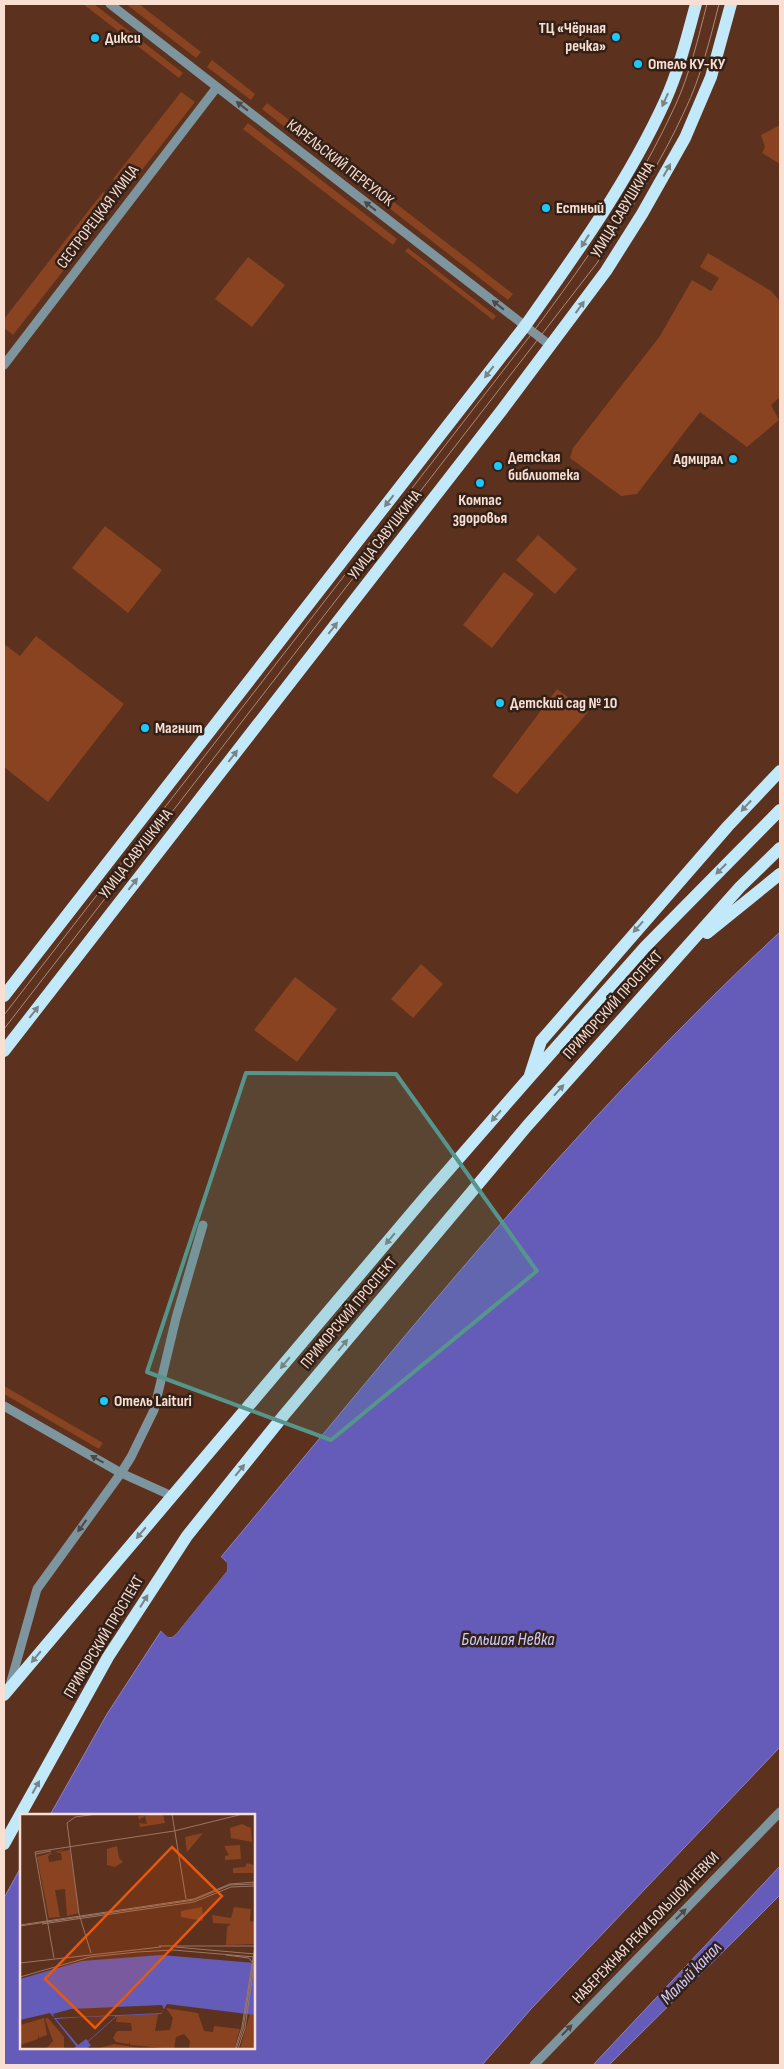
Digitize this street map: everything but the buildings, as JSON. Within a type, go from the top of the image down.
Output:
[{"type":"main road","name":"УЛИЦА САВУШКИНА","points":[[4,996],[525,326],[578,252],[638,152],[665,101],[683,54],[696,4]]},
{"type":"main road","name":"УЛИЦА САВУШКИНА","points":[[4,1051],[551,346],[606,271],[642,214],[685,138],[711,77],[731,4]]},
{"type":"main road","points":[[528,1079],[541,1041],[709,848],[780,771]]},
{"type":"main road","name":"ПРИМОРСКИЙ ПРОСПЕКТ","points":[[7,1692],[426,1196],[528,1079],[645,947],[780,810]]},
{"type":"main road","name":"ПРИМОРСКИЙ ПРОСПЕКТ","points":[[21,1814],[108,1657],[186,1536],[284,1415],[520,1134],[740,887],[780,848]]},
{"type":"main road","points":[[676,958],[780,874]]},
{"type":"main road","name":"ПРИМОРСКИЙ ПРОСПЕКТ","points":[[4,1844],[20,1815]]},
{"type":"street","name":"КАРЕЛЬСКИЙ ПЕРЕУЛОК","points":[[110,4],[551,346]]},
{"type":"street","name":"СЕСТРОРЕЦКАЯ УЛИЦА","points":[[4,365],[216,87]]},
{"type":"street","name":"ПРИМОРСКИЙ ПРОСПЕКТ","points":[[7,1692],[37,1589],[121,1473],[154,1410],[176,1318],[203,1225]]},
{"type":"street","points":[[4,1406],[121,1473],[172,1496]]},
{"type":"street","name":"НАБЕРЕЖНАЯ РЕКИ БОЛЬШОЙ НЕВКИ","points":[[534,2065],[780,1812]]},
{"type":"highlighted area","points":[[246,1073],[396,1074],[537,1271],[331,1440],[147,1372]]},
{"type":"shaded area","points":[[83,4],[94,4],[183,73],[179,78]]},
{"type":"shaded area","points":[[126,4],[139,4],[201,52],[196,58]]},
{"type":"shaded area","points":[[212,60],[255,94],[251,100],[207,67]]},
{"type":"shaded area","points":[[181,92],[195,102],[127,189],[113,179]]},
{"type":"shaded area","points":[[267,103],[297,126],[285,127],[262,109]]},
{"type":"shaded area","points":[[248,123],[397,239],[393,245],[243,129]]},
{"type":"shaded area","points":[[780,125],[780,164],[762,153],[765,147],[761,135]]},
{"type":"shaded area","points":[[304,132],[382,192],[378,198],[294,134]]},
{"type":"shaded area","points":[[103,192],[117,202],[13,335],[4,328],[4,319]]},
{"type":"shaded area","points":[[394,202],[513,294],[508,300],[389,208]]},
{"type":"shaded area","points":[[408,248],[496,316],[493,320],[405,251]]},
{"type":"shaded area","points":[[708,253],[771,291],[780,301],[780,397],[771,405],[779,420],[747,447],[700,412],[637,494],[621,496],[570,458],[573,448],[660,336],[692,280],[711,291],[719,278],[700,267]]},
{"type":"shaded area","points":[[248,257],[285,285],[252,327],[215,299]]},
{"type":"shaded area","points":[[105,526],[162,570],[128,613],[72,568]]},
{"type":"shaded area","points":[[538,535],[577,569],[555,594],[516,560]]},
{"type":"shaded area","points":[[504,572],[534,594],[492,648],[463,625]]},
{"type":"shaded area","points":[[36,636],[124,704],[48,802],[4,767],[4,644],[20,656]]},
{"type":"shaded area","points":[[557,689],[588,712],[517,794],[492,776]]},
{"type":"shaded area","points":[[421,964],[443,984],[413,1018],[391,999]]},
{"type":"shaded area","points":[[295,977],[337,1009],[297,1062],[254,1030]]},
{"type":"shaded area","points":[[4,1386],[103,1443],[99,1449],[4,1394]]},
{"type":"water","name":"Большая Невка","points":[[780,932],[780,1747],[531,2009],[482,2065],[4,2065],[4,1898],[20,1869],[20,2049],[255,2049],[255,1814],[51,1814],[107,1714],[161,1631],[169,1637],[176,1634],[227,1571],[225,1560],[221,1557],[422,1315],[560,1157],[704,1005]]},
{"type":"water","name":"Малый канал","points":[[780,1866],[780,1895],[609,2065],[593,2065]]},
{"type":"pier","points":[[221,1557],[227,1563],[227,1571],[176,1634],[168,1637],[161,1631],[163,1629],[169,1634],[174,1632],[225,1570],[225,1564],[219,1559]]},
{"type":"tram line","points":[[4,1015],[533,332],[591,251],[645,166],[675,106],[689,69],[707,4]]},
{"type":"tram line","points":[[4,1029],[597,263],[655,169],[676,130],[700,71],[719,4]]},
{"type":"place","name":"ТЦ «Чёрная речка»","points":[[616,37]]},
{"type":"place","name":"Дикси","points":[[95,38]]},
{"type":"place","name":"Отель КУ-КУ","points":[[638,64]]},
{"type":"place","name":"Естный","points":[[546,208]]},
{"type":"place","name":"Адмирал","points":[[733,459]]},
{"type":"place","name":"Детская библиотека","points":[[498,466]]},
{"type":"place","name":"Компас здоровья","points":[[480,483]]},
{"type":"place","name":"Детский сад № 10","points":[[500,703]]},
{"type":"place","name":"Магнит","points":[[145,728]]},
{"type":"place","name":"Отель Laituri","points":[[104,1401]]}]
